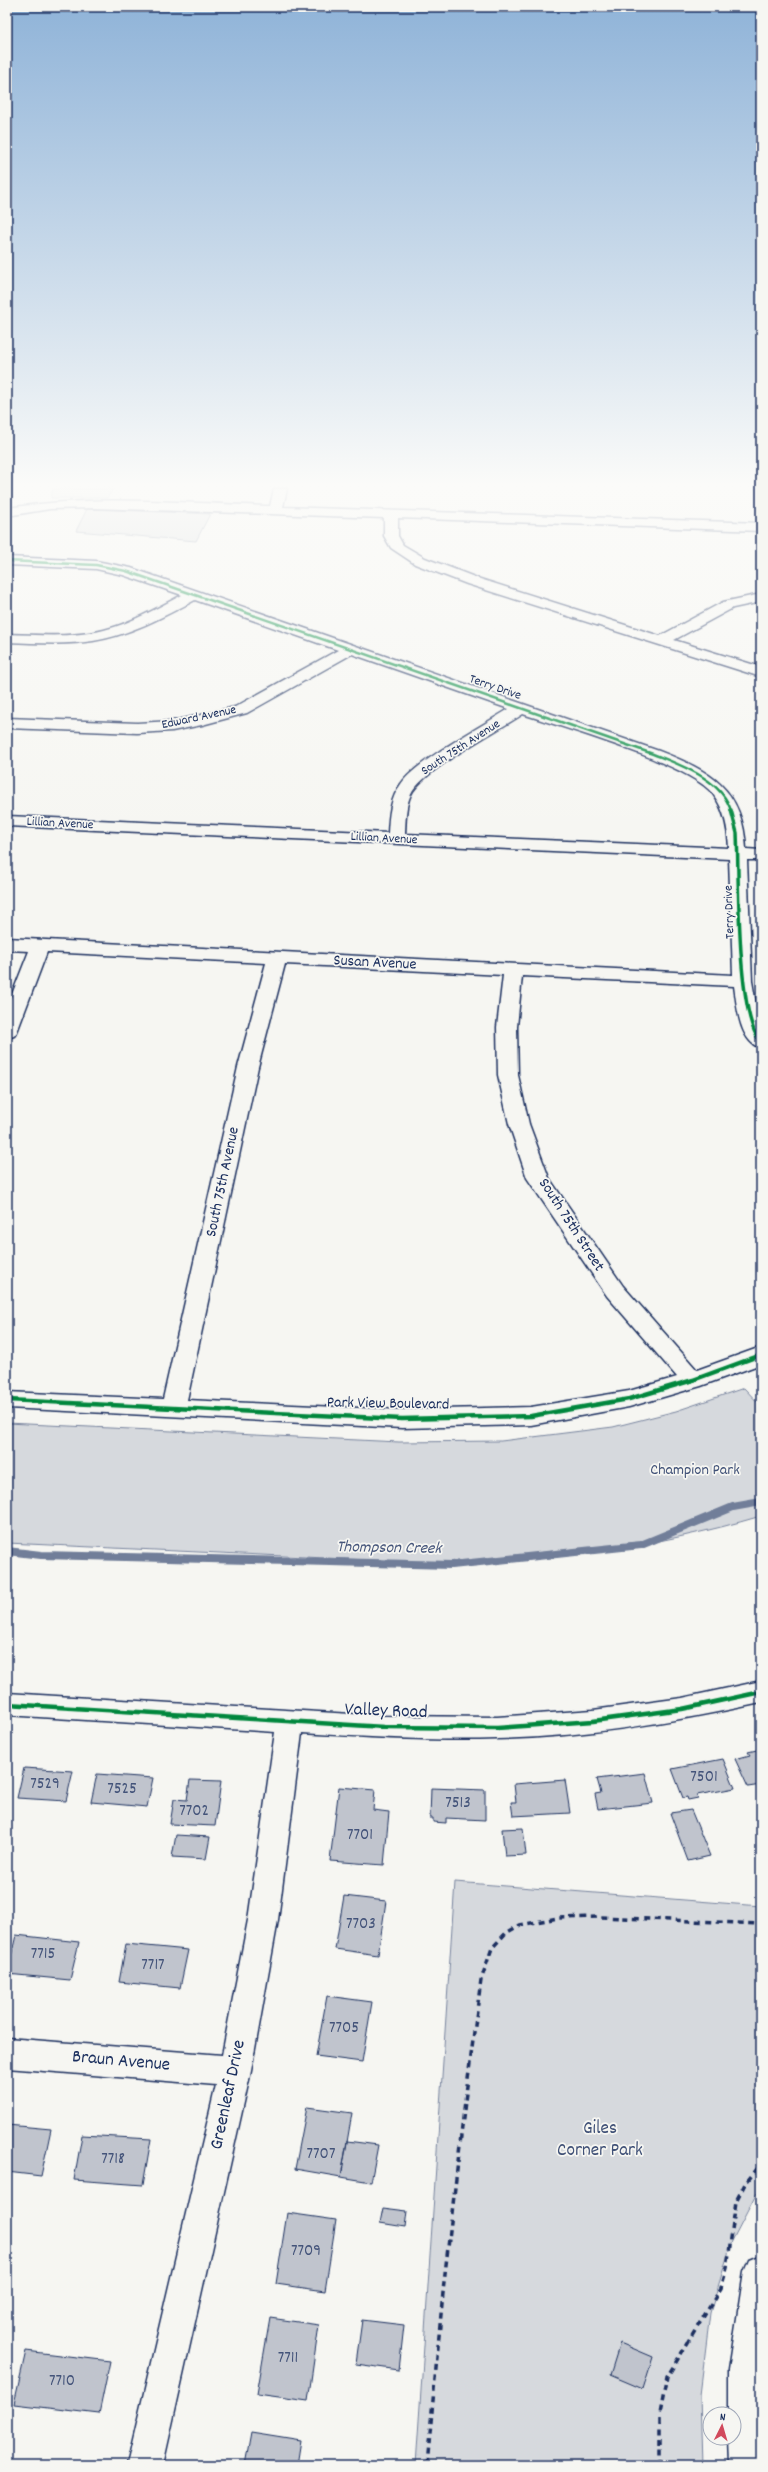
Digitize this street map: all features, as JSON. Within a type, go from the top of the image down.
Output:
[{"type":"street","points":[[7,638],[65,640],[99,636],[122,630],[175,604]]},
{"type":"street","name":"Terry Drive","points":[[226,604],[653,754],[690,769],[718,789],[730,807],[737,833],[743,981],[747,1010],[757,1038],[761,1042]]},
{"type":"street","points":[[548,604],[761,672]]},
{"type":"street","points":[[663,640],[731,604]]},
{"type":"street","name":"Edward Avenue","points":[[7,723],[137,728],[172,726],[202,720],[241,710],[352,648]]},
{"type":"street","name":"South 75th Avenue","points":[[396,839],[398,807],[408,785],[430,766],[522,708]]},
{"type":"street","name":"Lillian Avenue","points":[[7,821],[761,855]]},
{"type":"street","name":"Susan Avenue","points":[[7,944],[743,981]]},
{"type":"street","points":[[7,1032],[40,946]]},
{"type":"street","name":"South 75th Avenue","points":[[173,1408],[248,1067],[277,958]]},
{"type":"street","name":"South 75th Street","points":[[513,970],[507,1027],[508,1075],[520,1124],[538,1178],[570,1228],[615,1291],[693,1380]]},
{"type":"street","name":"Park View Boulevard","points":[[7,1400],[402,1419],[532,1416],[629,1399],[693,1380],[761,1355]]},
{"type":"street","name":"Valley Road","points":[[7,1704],[384,1727],[497,1728],[593,1721],[682,1709],[761,1692]]},
{"type":"street","name":"Greenleaf Drive","points":[[145,2465],[235,2071],[263,1920],[290,1722]]},
{"type":"street","name":"Braun Avenue","points":[[7,2053],[235,2071]]},
{"type":"street","points":[[748,2465],[746,2370],[761,2272]]},
{"type":"path","points":[[427,2465],[440,2304],[451,2205],[481,1980],[490,1950],[507,1932],[519,1926],[534,1922],[572,1917],[761,1924]]},
{"type":"path","points":[[660,2465],[663,2401],[666,2383],[672,2366],[709,2311],[721,2288],[729,2258],[734,2206],[740,2192],[761,2164]]},
{"type":"green space","name":"Champion Park","points":[[744,1388],[761,1406],[761,1516],[680,1537],[639,1545],[557,1556],[516,1560],[432,1563],[7,1543],[7,1423],[399,1442],[501,1441],[613,1427],[676,1411]]},
{"type":"green space","name":"Giles Corner Park","points":[[455,1882],[761,1906],[761,2185],[732,2241],[710,2313],[700,2395],[702,2465],[416,2465]]},
{"type":"building","points":[[761,1749],[761,1785],[748,1787],[735,1759],[750,1755],[748,1752]]},
{"type":"building","points":[[723,1759],[735,1788],[697,1795],[698,1798],[688,1800],[687,1797],[683,1798],[672,1769]]},
{"type":"building","points":[[24,1768],[73,1771],[66,1801],[17,1798]]},
{"type":"building","points":[[645,1773],[653,1803],[598,1809],[595,1794],[601,1793],[597,1779]]},
{"type":"building","points":[[97,1774],[153,1778],[147,1807],[91,1802]]},
{"type":"building","points":[[190,1780],[221,1781],[215,1826],[170,1824],[174,1799],[187,1800]]},
{"type":"building","points":[[565,1780],[570,1813],[513,1816],[511,1802],[516,1802],[514,1784]]},
{"type":"building","points":[[339,1787],[375,1790],[373,1810],[389,1812],[384,1865],[330,1861]]},
{"type":"building","points":[[431,1788],[485,1790],[485,1820],[446,1818],[446,1823],[433,1822],[433,1818],[430,1818]]},
{"type":"building","points":[[691,1810],[710,1856],[688,1861],[670,1813]]},
{"type":"building","points":[[523,1828],[526,1855],[505,1856],[502,1829]]},
{"type":"building","points":[[176,1835],[210,1837],[206,1859],[172,1857]]},
{"type":"building","points":[[344,1896],[386,1901],[378,1955],[335,1949]]},
{"type":"building","points":[[16,1935],[79,1942],[70,1980],[7,1974]]},
{"type":"building","points":[[126,1944],[188,1950],[180,1988],[119,1982]]},
{"type":"building","points":[[327,1996],[372,2002],[362,2062],[316,2056]]},
{"type":"building","points":[[307,2107],[352,2113],[341,2177],[295,2169]]},
{"type":"building","points":[[7,2125],[51,2129],[41,2176],[7,2172]]},
{"type":"building","points":[[82,2135],[151,2139],[143,2185],[74,2180]]},
{"type":"building","points":[[347,2141],[378,2145],[371,2182],[341,2177]]},
{"type":"building","points":[[383,2208],[407,2211],[405,2227],[380,2223]]},
{"type":"building","points":[[287,2213],[336,2220],[325,2291],[276,2284]]},
{"type":"building","points":[[270,2318],[319,2325],[308,2401],[257,2394]]},
{"type":"building","points":[[362,2320],[404,2325],[399,2370],[356,2364]]},
{"type":"building","points":[[620,2343],[653,2357],[643,2389],[610,2375]]},
{"type":"building","points":[[26,2351],[110,2361],[99,2414],[14,2404]]},
{"type":"building","points":[[251,2432],[301,2440],[297,2465],[245,2465]]},
{"type":"waterway","name":"Thompson Creek","points":[[7,1551],[41,1555],[452,1565],[641,1545],[733,1507],[761,1502]]},
{"type":"cycle path","points":[[222,604],[653,754],[690,769],[718,789],[730,807],[737,833],[743,981],[747,1010],[757,1038],[761,1042]]},
{"type":"cycle path","points":[[7,1400],[402,1419],[531,1416],[629,1399],[693,1380],[761,1355]]},
{"type":"cycle path","points":[[7,1704],[384,1727],[497,1728],[593,1721],[682,1709],[761,1692]]}]
